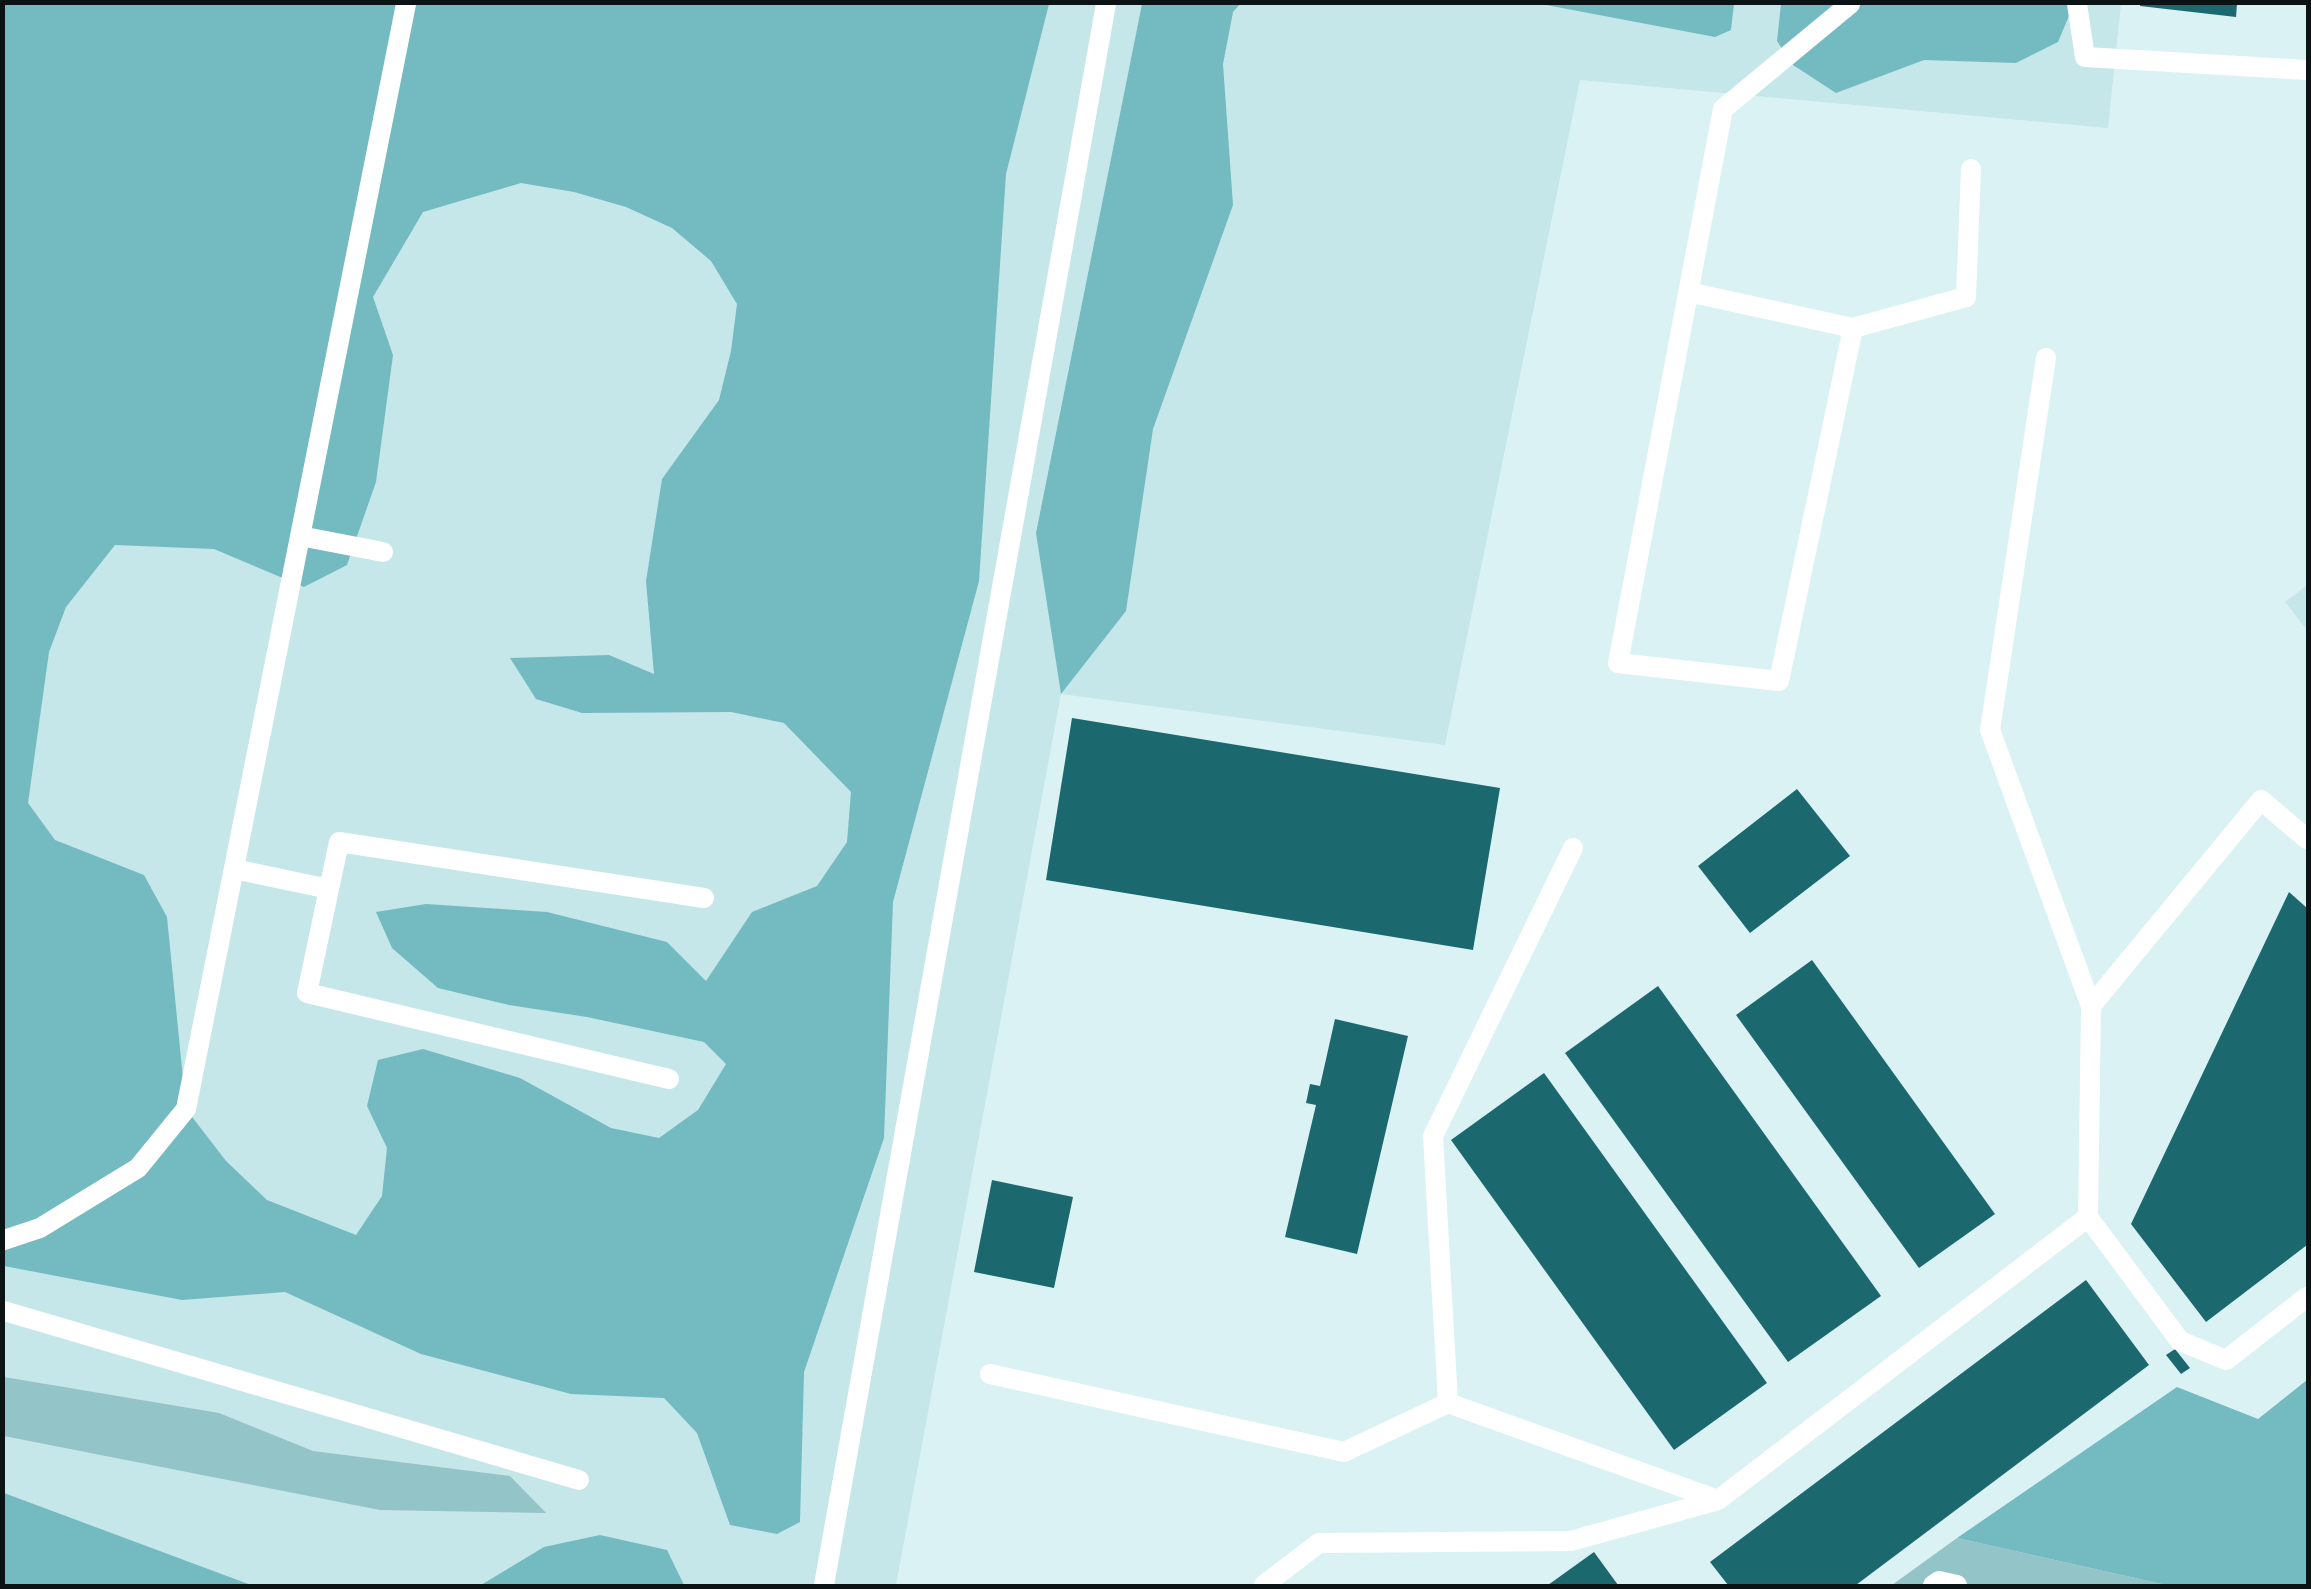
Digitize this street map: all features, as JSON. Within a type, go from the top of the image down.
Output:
[{"type":"lane","points":[[4,1240],[40,1228],[138,1168],[186,1109],[406,4]]},
{"type":"lane","points":[[824,1585],[1106,4]]},
{"type":"lane","points":[[1850,4],[1723,109],[1618,663],[1779,681],[1853,328]]},
{"type":"lane","points":[[2077,4],[2085,57],[2307,70]]},
{"type":"lane","points":[[1688,292],[1853,328],[1966,297],[1971,169]]},
{"type":"lane","points":[[2046,358],[1990,730],[2091,1006],[2088,1217],[2180,1342],[2226,1360],[2307,1296]]},
{"type":"lane","points":[[300,536],[383,552]]},
{"type":"lane","points":[[2091,1006],[2261,800],[2307,839]]},
{"type":"lane","points":[[669,1079],[307,993],[339,842],[704,898]]},
{"type":"lane","points":[[1448,1403],[1433,1136],[1573,848]]},
{"type":"lane","points":[[234,869],[329,889]]},
{"type":"lane","points":[[1264,1585],[1319,1543],[1571,1540],[1718,1500],[2088,1217]]},
{"type":"lane","points":[[4,1311],[579,1480]]},
{"type":"lane","points":[[990,1374],[1344,1452],[1448,1403],[1718,1500]]},
{"type":"lane","points":[[1933,1585],[1939,1581],[1958,1585]]},
{"type":"shaded area","points":[[4,4],[2121,4],[2108,128],[1580,80],[1445,745],[1061,694],[896,1585],[4,1585]]},
{"type":"shaded area","points":[[4,4],[1049,4],[1006,174],[979,581],[893,902],[884,1138],[804,1372],[800,1522],[777,1534],[730,1525],[697,1433],[664,1398],[571,1394],[421,1354],[285,1292],[182,1300],[4,1266]],"holes":[[[521,183],[574,192],[626,207],[672,228],[711,261],[737,304],[731,351],[719,400],[662,479],[646,581],[654,674],[609,655],[510,658],[536,699],[582,713],[731,712],[784,723],[851,792],[847,842],[817,886],[752,912],[706,981],[667,942],[547,912],[426,904],[376,912],[392,948],[438,988],[509,1005],[587,1017],[704,1042],[726,1064],[698,1110],[659,1138],[611,1128],[520,1078],[423,1049],[378,1060],[367,1106],[387,1148],[382,1196],[356,1235],[267,1200],[226,1161],[186,1109],[167,917],[144,875],[55,840],[28,803],[49,652],[66,607],[115,545],[214,549],[304,587],[347,565],[376,482],[393,355],[373,297],[423,212]]]},
{"type":"shaded area","points":[[1142,4],[1240,4],[1233,12],[1223,64],[1233,205],[1153,429],[1126,611],[1061,694],[1036,533]]},
{"type":"shaded area","points":[[1541,4],[1734,4],[1731,30],[1715,37]]},
{"type":"shaded area","points":[[1781,4],[2074,4],[2058,42],[2016,63],[1924,60],[1836,93],[1793,65],[1777,41]]},
{"type":"shaded area","points":[[2307,585],[2307,630],[2285,602]]},
{"type":"shaded area","points":[[4,1377],[219,1413],[313,1451],[510,1476],[546,1513],[380,1510],[4,1436]]},
{"type":"shaded area","points":[[2307,1380],[2307,1585],[2166,1585],[1957,1538],[2177,1387],[2258,1419]]},
{"type":"shaded area","points":[[4,1493],[251,1585],[4,1585]]},
{"type":"shaded area","points":[[600,1535],[667,1550],[684,1585],[481,1585],[544,1547]]},
{"type":"shaded area","points":[[1957,1538],[2166,1585],[1892,1585]]},
{"type":"building","points":[[2140,4],[2237,4],[2236,17],[2140,6]]},
{"type":"building","points":[[1072,718],[1500,788],[1473,950],[1046,880]]},
{"type":"building","points":[[1797,789],[1850,856],[1750,933],[1698,866]]},
{"type":"building","points":[[2289,892],[2307,908],[2307,1245],[2206,1322],[2131,1224]]},
{"type":"building","points":[[1812,960],[1995,1214],[1919,1268],[1736,1015]]},
{"type":"building","points":[[1658,986],[1881,1296],[1788,1362],[1565,1053]]},
{"type":"building","points":[[1335,1019],[1408,1036],[1357,1254],[1285,1237],[1316,1105],[1306,1103],[1310,1084],[1320,1086]]},
{"type":"building","points":[[1544,1073],[1767,1383],[1674,1450],[1451,1140]]},
{"type":"building","points":[[992,1180],[1073,1197],[1054,1288],[974,1272]]},
{"type":"building","points":[[2086,1280],[2149,1365],[1856,1585],[1728,1585],[1710,1562]]},
{"type":"building","points":[[2175,1349],[2190,1368],[2181,1374],[2166,1355]]},
{"type":"building","points":[[1594,1552],[1618,1585],[1548,1585]]}]
